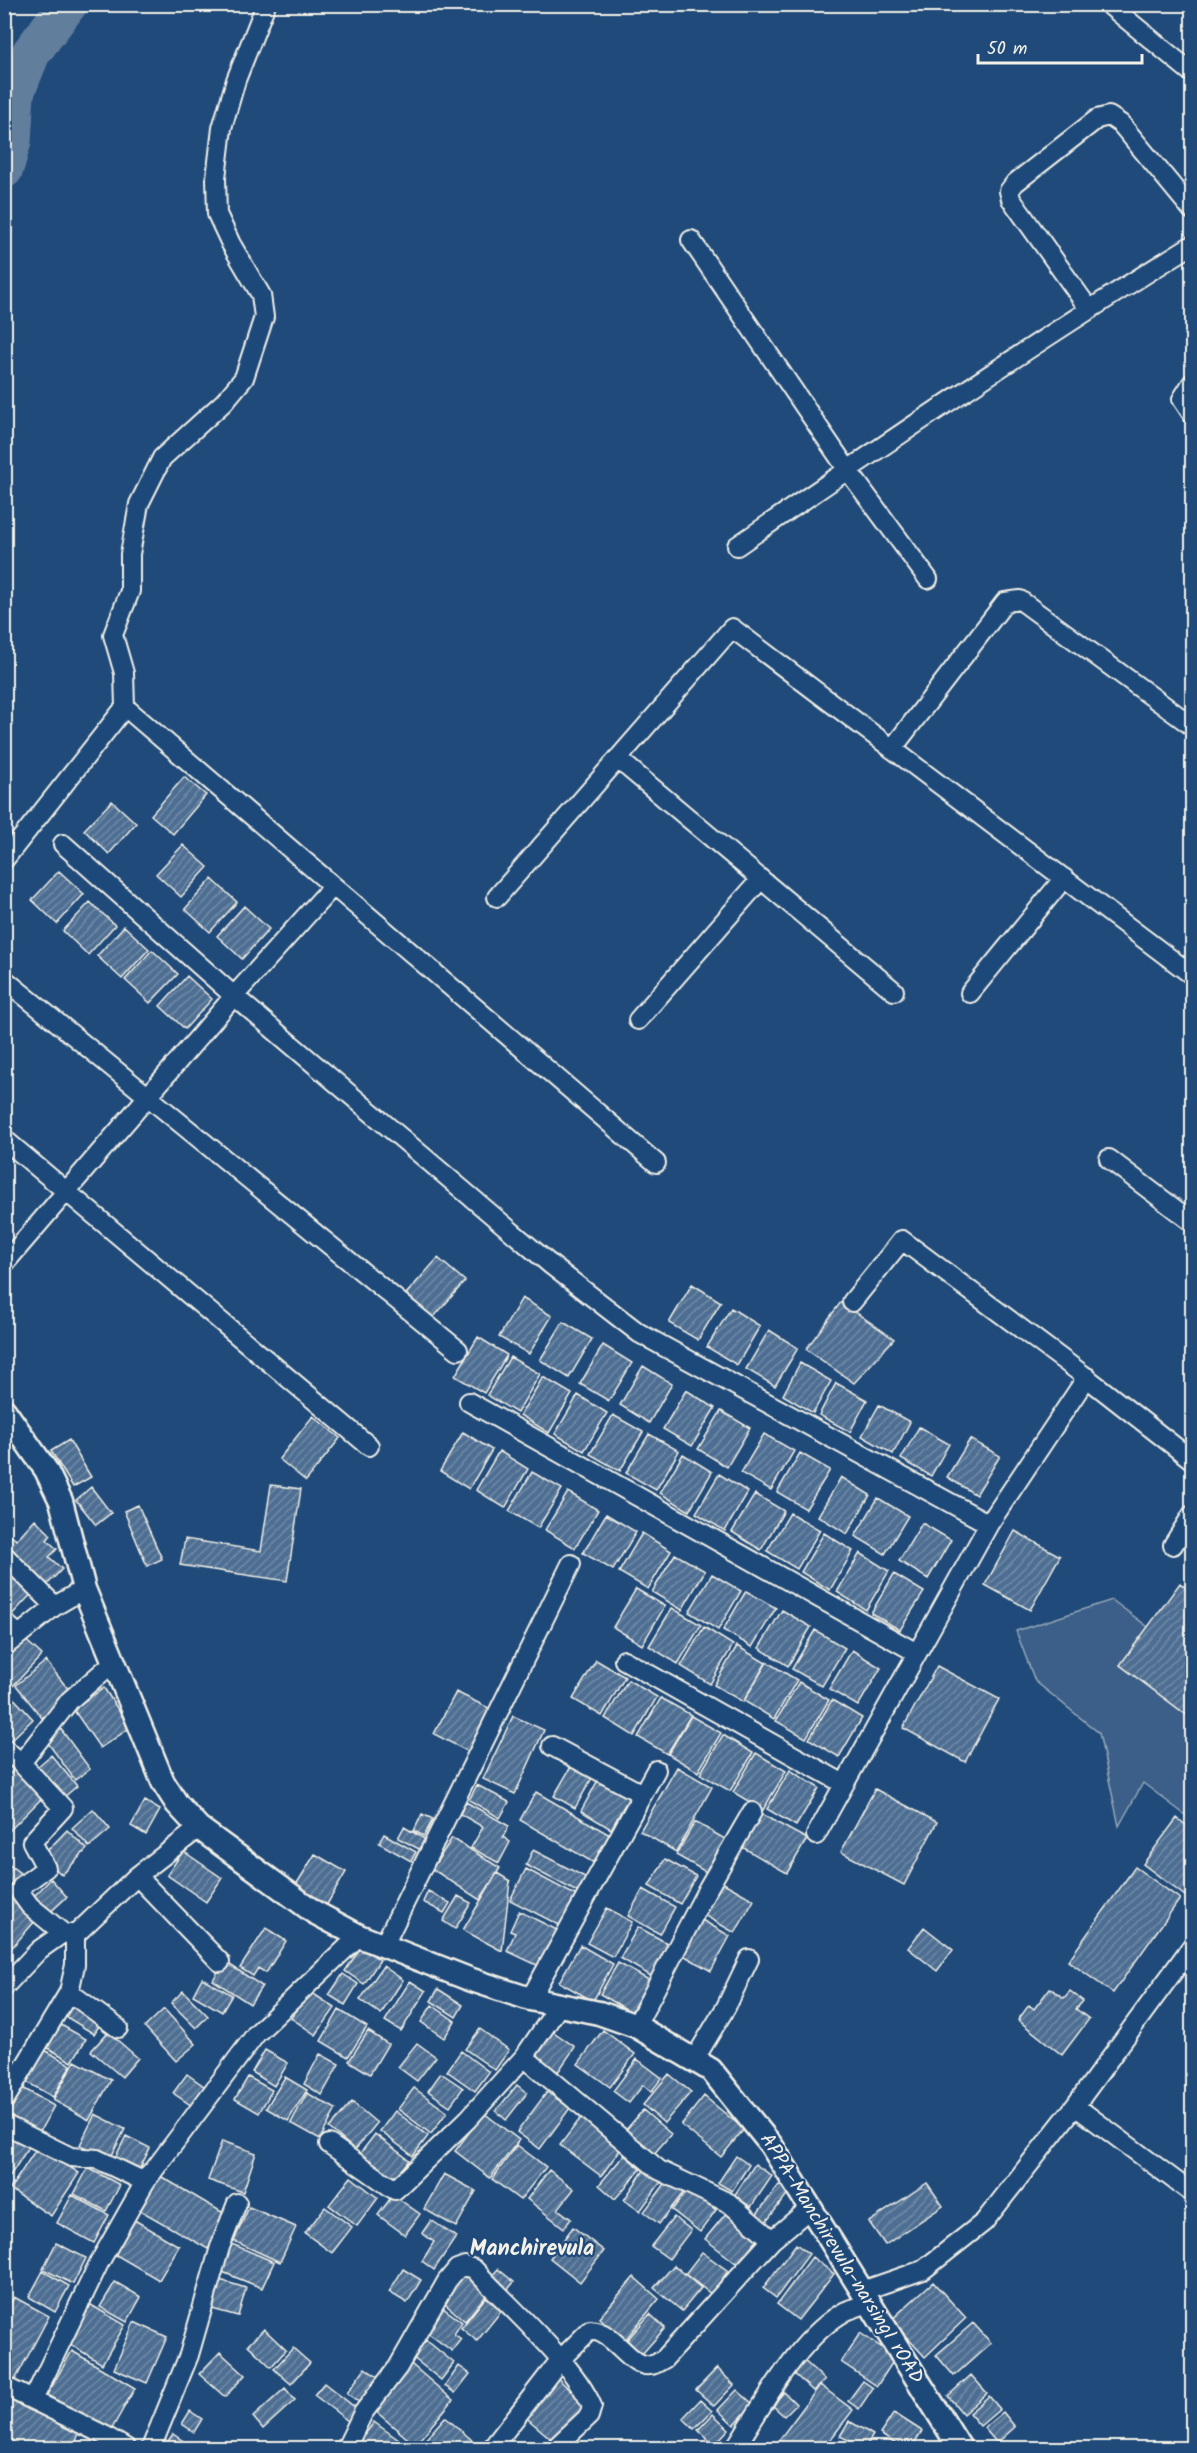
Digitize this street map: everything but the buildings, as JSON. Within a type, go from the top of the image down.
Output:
[{"type":"street","points":[[4,860],[125,707],[124,674],[113,635],[130,591],[130,554],[139,504],[162,458],[224,402],[244,378],[264,317],[261,295],[242,264],[217,214],[216,178],[222,128],[236,80],[266,4]]},
{"type":"street","points":[[1108,4],[1192,73]]},
{"type":"street","points":[[1089,309],[1011,199],[1009,191],[1015,183],[1097,119],[1109,116],[1121,124],[1192,210]]},
{"type":"street","points":[[691,240],[847,469],[928,579]]},
{"type":"street","points":[[737,546],[847,469],[1089,309],[1192,245]]},
{"type":"street","points":[[1192,383],[1182,399],[1192,414]]},
{"type":"street","points":[[892,749],[1005,602],[1020,600],[1192,726]]},
{"type":"street","points":[[497,897],[732,628],[1065,878],[1189,965]]},
{"type":"street","points":[[125,707],[656,1163]]},
{"type":"street","points":[[618,759],[894,991]]},
{"type":"street","points":[[63,844],[234,996],[551,1265],[639,1333],[989,1524]]},
{"type":"street","points":[[970,993],[1065,878]]},
{"type":"street","points":[[639,1020],[761,879]]},
{"type":"street","points":[[4,1264],[234,996],[333,886]]},
{"type":"street","points":[[6,983],[458,1350]]},
{"type":"street","points":[[4,1139],[369,1446]]},
{"type":"street","points":[[1109,1159],[1192,1222]]},
{"type":"street","points":[[852,1302],[902,1240],[1087,1377],[1192,1460]]},
{"type":"street","points":[[816,1835],[989,1524],[1087,1377]]},
{"type":"street","points":[[469,1402],[917,1653]]},
{"type":"street","name":"APPA-Manchirevula-narsingI rOAD","points":[[4,1410],[46,1470],[61,1501],[84,1589],[163,1782],[177,1804],[199,1828],[314,1912],[358,1936],[469,1979],[530,1999],[600,2013],[636,2026],[711,2070],[771,2145],[960,2448]]},
{"type":"street","points":[[1173,1545],[1192,1515]]},
{"type":"street","points":[[4,1555],[55,1606]]},
{"type":"street","points":[[384,1945],[571,1564]]},
{"type":"street","points":[[4,1647],[11,1628],[84,1589]]},
{"type":"street","points":[[624,1660],[844,1784]]},
{"type":"street","points":[[21,1763],[70,1700],[115,1662]]},
{"type":"street","points":[[552,1746],[642,1794]]},
{"type":"street","points":[[4,1748],[63,1808],[32,1842],[46,1868],[23,1885],[20,1891],[30,1906],[69,1934],[75,1965],[69,1992],[4,2101]]},
{"type":"street","points":[[530,1999],[656,1770]]},
{"type":"street","points":[[636,2026],[708,1888],[752,1812]]},
{"type":"street","points":[[4,1987],[39,1950],[69,1934],[137,1876],[199,1828]]},
{"type":"street","points":[[137,1876],[220,1962]]},
{"type":"street","points":[[145,2182],[256,2034],[358,1936]]},
{"type":"street","points":[[735,2448],[801,2350],[829,2323],[865,2297],[923,2270],[984,2222],[1075,2106],[1192,1946]]},
{"type":"street","points":[[694,2060],[726,2007],[749,1959]]},
{"type":"street","points":[[69,1992],[118,2028]]},
{"type":"street","points":[[329,2144],[396,2190],[468,2119],[524,2056],[560,2006]]},
{"type":"street","points":[[524,2056],[659,2170],[729,2203],[772,2240]]},
{"type":"street","points":[[1075,2106],[1192,2193]]},
{"type":"street","points":[[4,2124],[71,2157],[97,2159],[145,2182]]},
{"type":"street","points":[[33,2400],[99,2263],[173,2130]]},
{"type":"street","points":[[151,2448],[189,2355],[220,2247],[237,2203]]},
{"type":"street","points":[[492,2448],[560,2360],[590,2330],[600,2331],[610,2337],[639,2364],[650,2366],[664,2359],[772,2240],[809,2209]]},
{"type":"street","points":[[346,2448],[363,2413],[398,2367],[447,2281],[457,2269],[465,2266],[474,2269],[560,2360],[588,2397],[592,2406],[589,2416],[555,2448]]},
{"type":"street","points":[[4,2386],[126,2448]]},
{"type":"shaded area","points":[[1112,1600],[1148,1627],[1120,1665],[1192,1719],[1192,1820],[1143,1783],[1119,1826],[1099,1733],[1035,1681],[1016,1631]]},
{"type":"waterway","points":[[4,169],[12,141],[15,93],[31,53],[68,4]]},
{"type":"district","name":"Manchirevula","points":[[532,2249]]}]
